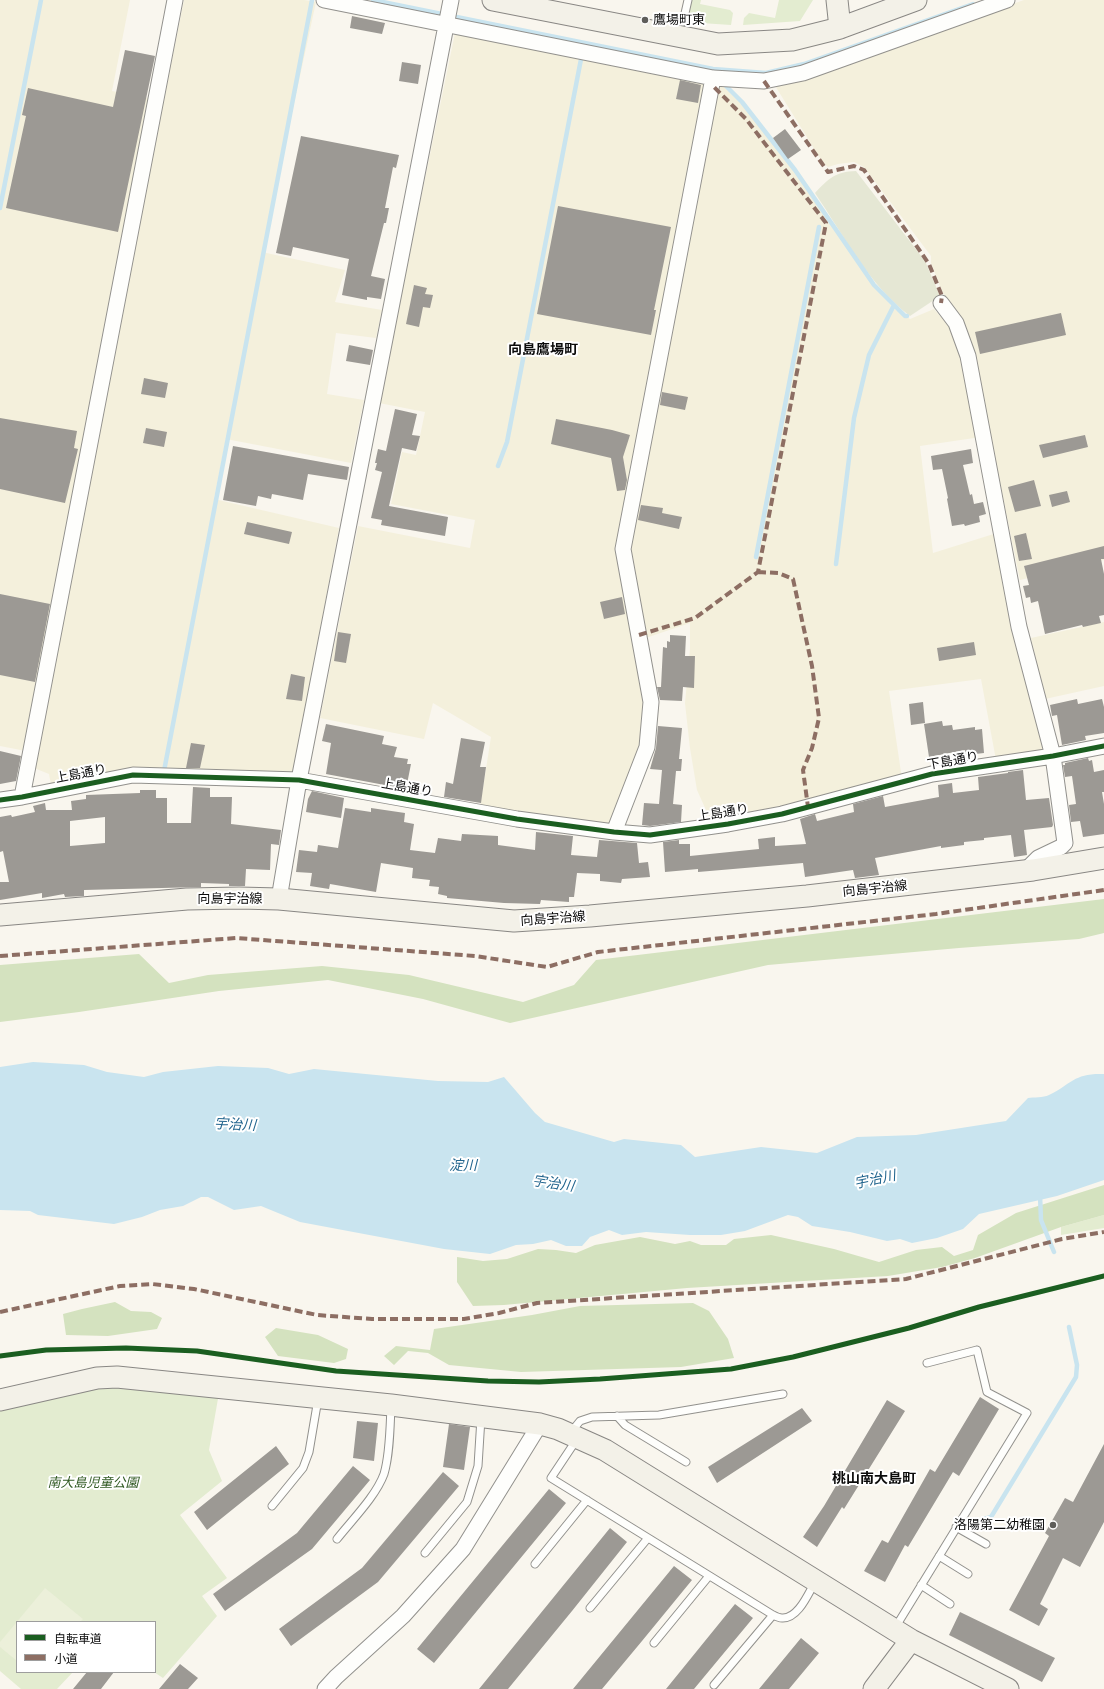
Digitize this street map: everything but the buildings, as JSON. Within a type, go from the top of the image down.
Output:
[{"type":"street","points":[[22,797],[175,0]]},
{"type":"street","points":[[324,0],[448,13],[582,52],[713,78],[764,81],[803,73],[1007,0]]},
{"type":"street","points":[[493,0],[718,44],[792,40],[840,28],[916,0]]},
{"type":"street","points":[[837,0],[840,28]]},
{"type":"street","points":[[279,899],[299,780],[448,13]]},
{"type":"street","points":[[614,832],[647,747],[651,702],[623,550],[713,78]]},
{"type":"street","points":[[941,303],[956,323],[968,356],[1019,627],[1053,756],[1065,843],[1061,847],[1038,858],[1025,871]]},
{"type":"street","name":"下島通り","points":[[808,807],[932,774],[1053,756],[1104,746]]},
{"type":"street","name":"上島通り","points":[[0,800],[133,775],[299,780],[517,819],[614,832],[650,835],[728,824],[808,807]]},
{"type":"street","name":"向島宇治線","points":[[0,915],[188,899],[279,899],[514,921],[590,916],[807,896],[1025,871],[1104,858]]},
{"type":"street","points":[[0,1400],[97,1378],[117,1377],[392,1405],[481,1415],[540,1424],[574,1436],[605,1450],[894,1630],[1008,1689]]},
{"type":"street","points":[[325,1689],[403,1616],[463,1548],[540,1424]]},
{"type":"street","points":[[874,1689],[911,1640]]},
{"type":"lane","points":[[683,22],[688,0]]},
{"type":"lane","points":[[894,1630],[1027,1413],[987,1392],[977,1350],[927,1363]]},
{"type":"lane","points":[[783,1394],[659,1415],[592,1417],[580,1421],[574,1436],[551,1478],[773,1615],[782,1618],[791,1616],[799,1608],[815,1581]]},
{"type":"lane","points":[[272,1506],[303,1468],[309,1452],[318,1397]]},
{"type":"lane","points":[[337,1538],[373,1494],[384,1474],[392,1405]]},
{"type":"lane","points":[[426,1553],[467,1502],[478,1466],[481,1415]]},
{"type":"lane","points":[[618,1416],[625,1425],[686,1462]]},
{"type":"lane","points":[[535,1564],[587,1500]]},
{"type":"lane","points":[[956,1527],[986,1544]]},
{"type":"lane","points":[[590,1608],[648,1538]]},
{"type":"lane","points":[[938,1556],[968,1574]]},
{"type":"lane","points":[[654,1643],[709,1576]]},
{"type":"lane","points":[[921,1585],[950,1604]]},
{"type":"lane","points":[[714,1685],[773,1615]]},
{"type":"shaded area","points":[[0,0],[130,0],[112,91],[154,99],[26,751],[0,746]]},
{"type":"shaded area","points":[[184,0],[304,0],[316,2],[262,252],[345,270],[335,302],[382,310],[376,338],[336,333],[327,394],[364,400],[351,463],[226,439],[214,499],[339,528],[293,775],[51,785],[49,774],[29,766]]},
{"type":"shaded area","points":[[1024,0],[1104,0],[1104,560],[1020,580],[979,381],[966,332],[942,291],[931,263],[931,256],[864,167],[854,162],[828,167],[823,163],[774,84],[793,81]]},
{"type":"shaded area","points":[[456,28],[720,83],[753,115],[826,213],[871,280],[893,308],[910,319],[934,309],[957,336],[981,437],[920,446],[933,553],[1000,532],[1044,754],[996,760],[981,679],[889,691],[902,779],[711,821],[697,790],[685,703],[690,649],[690,623],[634,642],[647,722],[615,828],[480,807],[491,737],[433,703],[424,739],[320,718],[358,526],[470,548],[475,520],[391,504],[402,452],[416,455],[425,412],[379,403]]},
{"type":"shaded area","points":[[1104,622],[1104,686],[1045,699],[1031,638]]},
{"type":"green space","points":[[690,0],[701,0],[700,4],[730,10],[733,13],[731,25],[701,23],[687,20]]},
{"type":"green space","points":[[779,0],[813,0],[800,21],[743,25],[744,18],[749,13],[775,18]]},
{"type":"green space","points":[[856,171],[925,261],[940,296],[910,316],[895,304],[870,275],[847,243],[815,193],[824,183],[837,174]]},
{"type":"green space","points":[[1104,899],[1104,933],[1079,939],[768,965],[510,1023],[423,999],[328,980],[219,991],[0,1022],[0,965],[139,954],[169,983],[208,975],[322,966],[409,975],[523,1002],[574,985],[596,960]]},
{"type":"green space","points":[[1104,1185],[1104,1215],[1061,1227],[975,1258],[942,1267],[888,1276],[687,1288],[504,1305],[473,1306],[457,1282],[457,1257],[483,1261],[507,1259],[538,1249],[576,1253],[595,1245],[640,1237],[675,1244],[690,1241],[701,1245],[726,1245],[734,1239],[771,1235],[834,1249],[879,1262],[916,1250],[942,1247],[954,1256],[973,1250],[978,1235],[1016,1213]]},
{"type":"green space","points":[[1104,1215],[1104,1228],[1061,1235],[1061,1227]]},
{"type":"green space","points":[[115,1302],[131,1311],[151,1312],[162,1318],[157,1329],[108,1336],[66,1335],[63,1314]]},
{"type":"green space","points":[[693,1303],[709,1311],[728,1339],[734,1358],[681,1367],[521,1372],[449,1365],[428,1353],[408,1351],[394,1365],[384,1356],[396,1346],[430,1350],[434,1329],[532,1315],[580,1306]]},
{"type":"green space","points":[[276,1328],[318,1335],[348,1349],[346,1359],[334,1363],[278,1356],[265,1337]]},
{"type":"green space","name":"南大島児童公園","points":[[117,1384],[219,1393],[209,1450],[222,1481],[180,1515],[227,1578],[202,1596],[217,1616],[163,1678],[156,1673],[156,1621],[16,1621],[16,1673],[72,1673],[57,1689],[21,1689],[0,1671],[0,1409]]},
{"type":"green space","points":[[45,1588],[83,1619],[81,1621],[18,1621]]},
{"type":"green space","points":[[16,1623],[16,1660],[0,1647],[0,1642]]},
{"type":"water","name":"淀川","points":[[33,1062],[84,1065],[107,1072],[144,1077],[163,1072],[218,1066],[268,1068],[289,1074],[314,1069],[438,1081],[488,1082],[504,1077],[535,1113],[545,1122],[614,1142],[624,1139],[681,1145],[695,1157],[761,1147],[817,1153],[857,1137],[916,1135],[1006,1121],[1028,1098],[1047,1096],[1074,1080],[1086,1075],[1104,1074],[1104,1180],[1057,1196],[979,1214],[963,1229],[937,1238],[912,1243],[900,1239],[887,1241],[850,1232],[812,1226],[798,1217],[788,1215],[745,1231],[721,1235],[690,1235],[646,1232],[622,1235],[609,1230],[590,1237],[582,1246],[566,1246],[551,1240],[533,1244],[516,1245],[490,1254],[444,1249],[300,1222],[261,1206],[234,1210],[208,1197],[201,1197],[183,1206],[160,1210],[142,1217],[114,1224],[38,1215],[30,1211],[0,1210],[0,1067]]},
{"type":"waterway","points":[[0,208],[41,0]]},
{"type":"waterway","points":[[164,771],[312,0]]},
{"type":"waterway","points":[[373,0],[713,69],[766,73],[804,64],[973,4]]},
{"type":"waterway","points":[[498,466],[507,442],[582,54]]},
{"type":"waterway","points":[[726,86],[742,102],[795,170],[874,285],[905,316],[907,316]]},
{"type":"waterway","points":[[756,557],[819,227]]},
{"type":"waterway","points":[[836,564],[854,418],[869,355],[894,305]]},
{"type":"waterway","points":[[1040,1195],[1041,1220],[1054,1252]]},
{"type":"waterway","points":[[984,1519],[991,1517],[1076,1377],[1077,1365],[1069,1327]]},
{"type":"marked path","points":[[764,81],[828,172],[854,166],[864,170],[929,264],[942,296],[941,303]]},
{"type":"marked path","points":[[639,635],[695,618],[758,572],[826,223],[746,119],[713,86]]},
{"type":"marked path","points":[[758,572],[778,573],[793,579],[812,666],[819,718],[812,748],[803,770],[808,807]]},
{"type":"marked path","points":[[0,956],[236,938],[475,956],[547,967],[598,952],[936,914],[1104,890]]},
{"type":"marked path","points":[[0,1312],[120,1286],[152,1284],[194,1289],[317,1315],[372,1319],[464,1319],[499,1313],[537,1303],[906,1279],[1062,1239],[1104,1232]]},
{"type":"cycle path","points":[[0,800],[133,775],[299,780],[517,819],[614,832],[650,835],[728,824],[782,814],[932,774],[1053,756],[1104,746]]},
{"type":"cycle path","points":[[0,1356],[46,1350],[126,1348],[197,1351],[336,1371],[488,1381],[539,1382],[600,1379],[731,1369],[793,1357],[909,1328],[979,1307],[1104,1276]]},
{"type":"place","name":"鷹場町東","points":[[645,20]]},
{"type":"place","name":"洛陽第二幼稚園","points":[[1053,1525]]},
{"type":"district","name":"向島鷹場町","points":[[543,350]]},
{"type":"district","name":"桃山南大島町","points":[[874,1479]]},
{"type":"water label","name":"宇治川","points":[[235,1125]]},
{"type":"water label","name":"宇治川","points":[[875,1180]]},
{"type":"water label","name":"宇治川","points":[[553,1184]]}]
